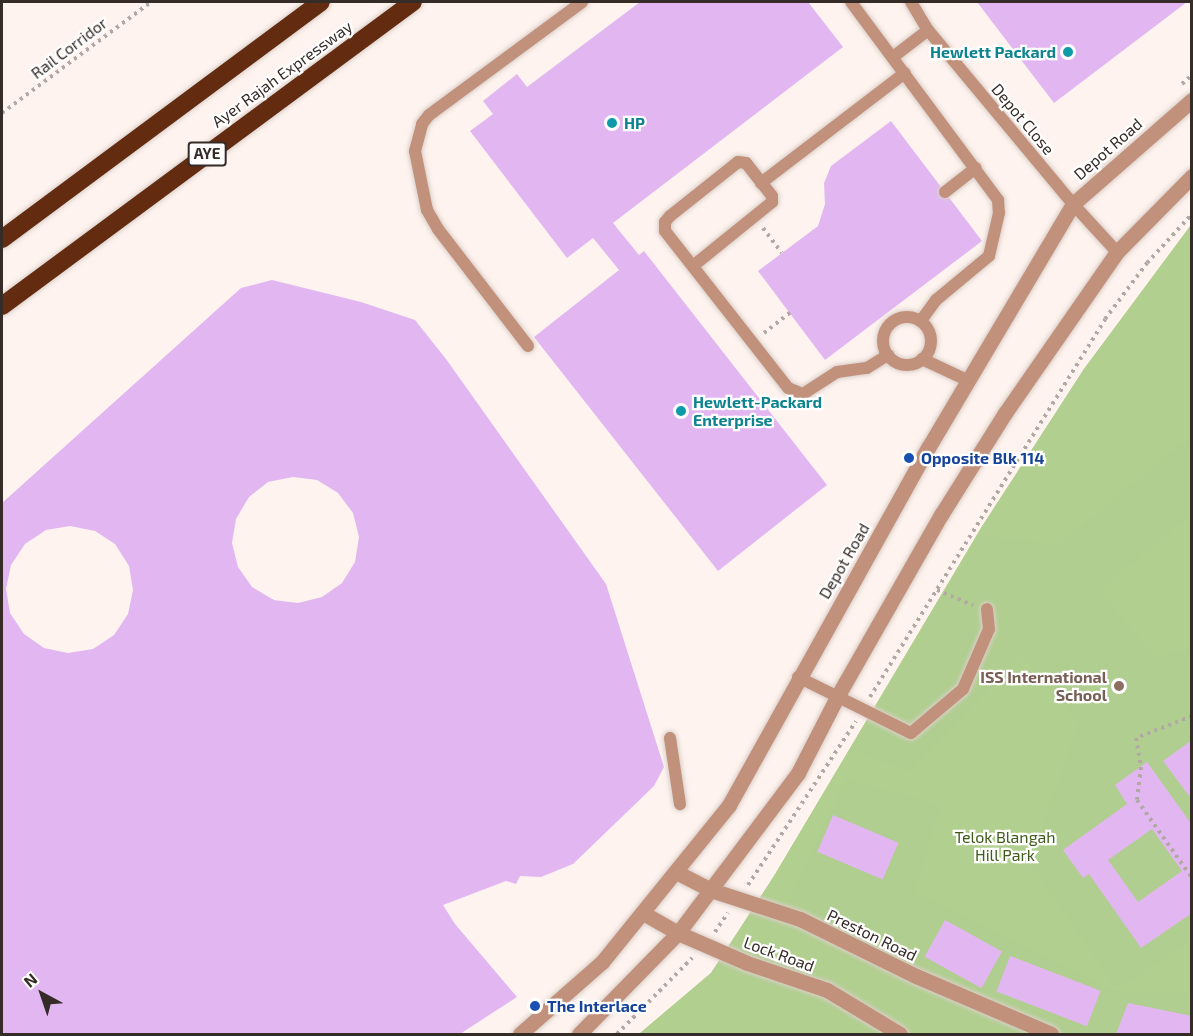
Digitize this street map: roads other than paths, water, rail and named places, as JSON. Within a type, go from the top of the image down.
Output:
[{"type":"highway","name":"Ayer Rajah Expressway","points":[[2,239],[321,2]]},
{"type":"highway","name":"Ayer Rajah Expressway","points":[[2,306],[413,2]]},
{"type":"street","name":"Depot Road","points":[[520,1035],[602,962],[729,805],[798,677],[1073,204],[1191,100]]},
{"type":"street","points":[[579,1035],[678,933],[798,773],[837,697],[941,515],[1005,412],[1117,252],[1191,176]]},
{"type":"street","name":"Preston Road","points":[[676,872],[711,890],[800,919],[916,976],[1051,1035]]},
{"type":"street","name":"Lock Road","points":[[643,913],[705,945],[826,990],[900,1035]]},
{"type":"lane","points":[[528,346],[432,220],[422,192],[415,151],[422,124],[429,116],[582,2]]},
{"type":"lane","points":[[851,2],[998,200],[999,213],[989,256],[936,300],[921,321]]},
{"type":"lane","name":"Depot Close","points":[[911,2],[928,30],[1073,204],[1117,252]]},
{"type":"lane","points":[[893,57],[928,30]]},
{"type":"lane","points":[[761,183],[905,73]]},
{"type":"lane","points":[[693,266],[772,202],[746,163],[738,162],[670,216],[665,222],[665,231],[788,388],[803,394],[837,372],[867,368],[888,356]]},
{"type":"lane","points":[[945,192],[976,168]]},
{"type":"lane","points":[[910,317],[921,321],[928,329],[931,339],[929,350],[922,359],[904,364],[888,356],[884,345],[884,334],[890,324],[899,318],[910,317]]},
{"type":"lane","points":[[922,359],[969,381]]},
{"type":"lane","points":[[798,677],[911,733],[963,689],[989,629],[987,609]]},
{"type":"lane","points":[[670,738],[680,804]]},
{"type":"place","name":"Hewlett Packard","points":[[1068,52]]},
{"type":"place","name":"HP","points":[[612,123]]},
{"type":"place","name":"Hewlett-Packard Enterprise","points":[[681,411]]},
{"type":"place","name":"Opposite Blk 114","points":[[909,458]]},
{"type":"place","name":"ISS International School","points":[[1119,686]]},
{"type":"place","name":"The Interlace","points":[[535,1006]]},
{"type":"park label","name":"Telok Blangah Hill Park","points":[[1005,846]]}]
